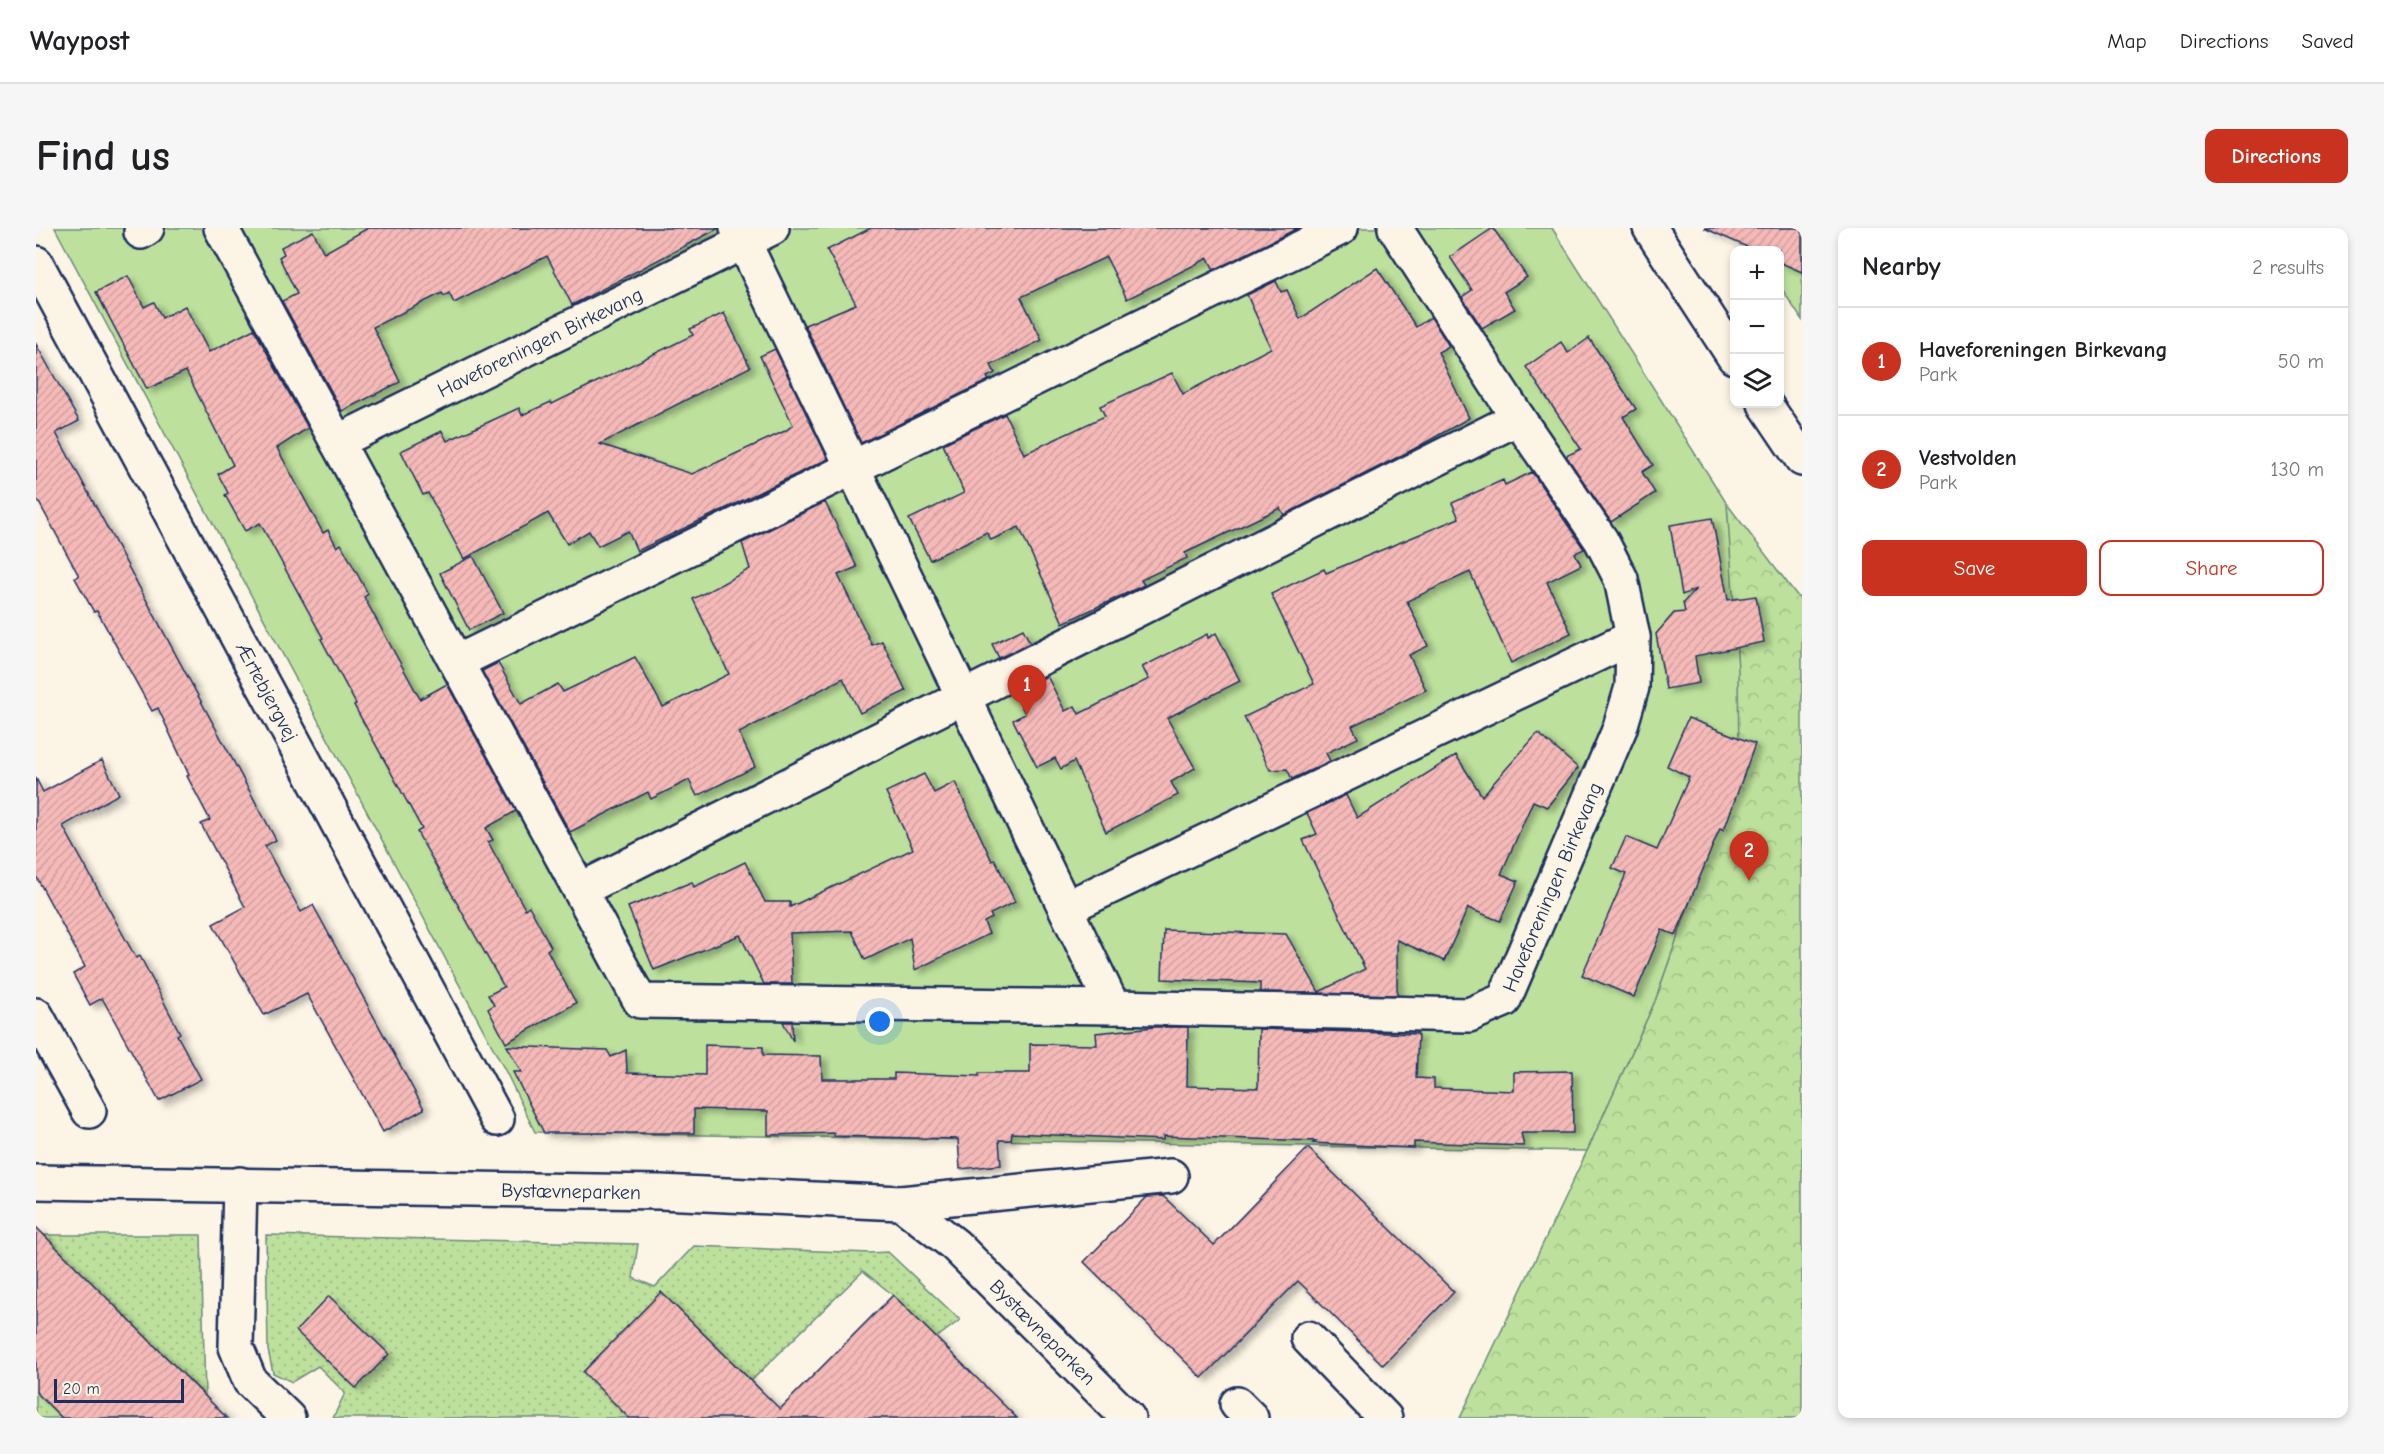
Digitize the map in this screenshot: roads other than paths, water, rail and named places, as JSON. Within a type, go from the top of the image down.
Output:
[{"type":"street","name":"Haveforeningen Birkevang","points":[[221,228],[640,1001],[1113,1006],[1469,1015],[1504,1000],[1620,728],[1632,687],[1633,637],[1621,579],[1601,540],[1518,418],[1395,228]]},
{"type":"street","points":[[456,662],[1341,228]]},
{"type":"street","points":[[1650,228],[1732,354]]},
{"type":"street","name":"Haveforeningen Birkevang","points":[[337,442],[751,233],[853,468],[1113,1006]]},
{"type":"street","name":"Ærtebjergvej","points":[[39,275],[497,1119]]},
{"type":"street","points":[[1768,408],[1802,459]]},
{"type":"street","points":[[580,890],[1518,418]]},
{"type":"street","points":[[1066,908],[1633,637]]},
{"type":"street","points":[[36,1014],[88,1112]]},
{"type":"street","name":"Bystævneparken","points":[[36,1182],[660,1192],[901,1203],[1171,1176]]},
{"type":"street","points":[[240,1184],[236,1347],[250,1381],[288,1418]]},
{"type":"street","name":"Bystævneparken","points":[[901,1203],[955,1245],[1128,1418]]},
{"type":"street","points":[[1308,1338],[1385,1418]]},
{"type":"place","name":"Haveforeningen Birkevang","points":[[1027,715]]},
{"type":"place","name":"Vestvolden","points":[[1749,881]]}]
